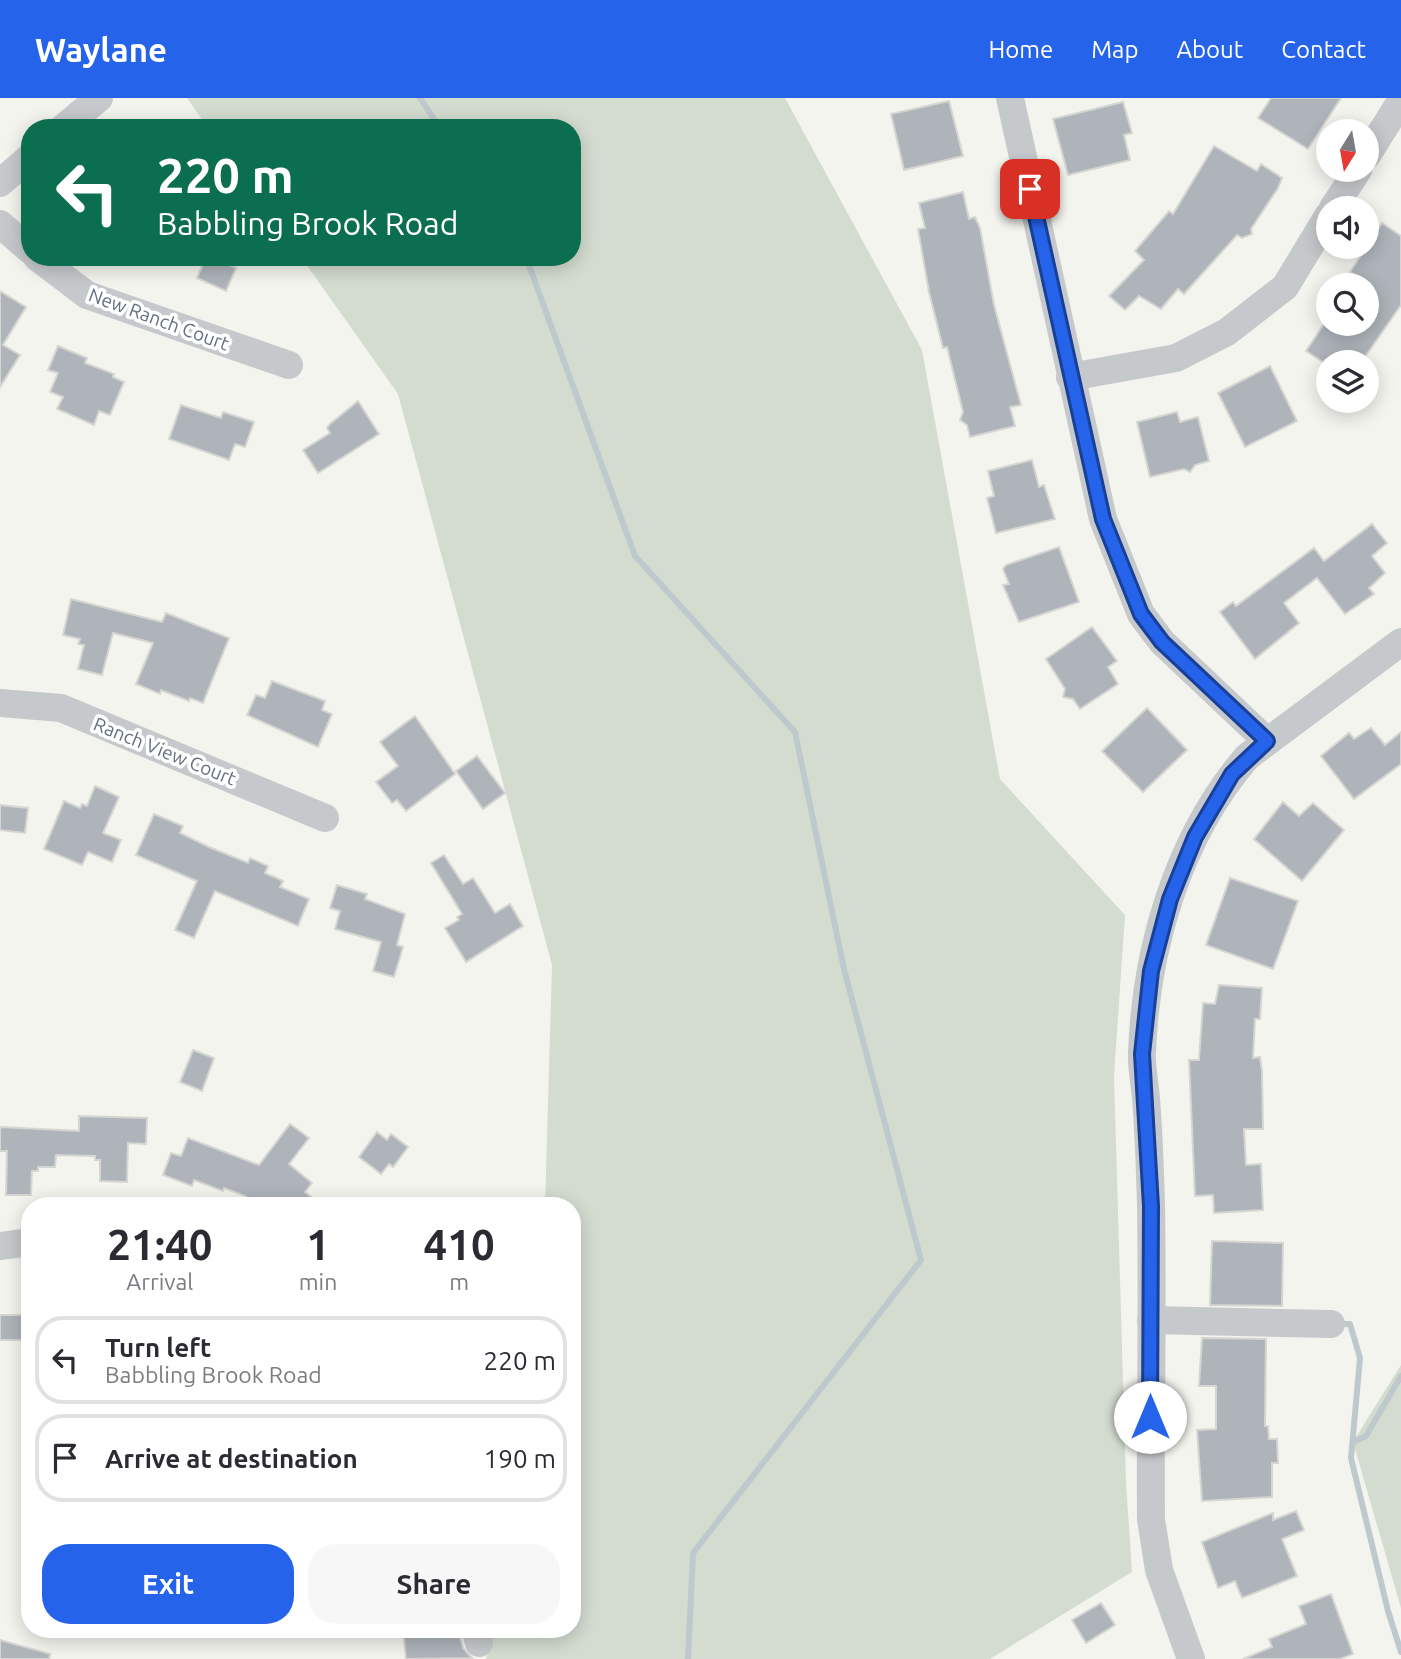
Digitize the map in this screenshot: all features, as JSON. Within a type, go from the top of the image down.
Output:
[{"type":"street","points":[[74,119],[99,98]]},
{"type":"street","points":[[1010,98],[1103,519],[1141,614],[1162,642],[1267,741]]},
{"type":"street","points":[[1379,136],[1401,101]]},
{"type":"street","points":[[0,183],[21,165]]},
{"type":"street","points":[[0,224],[21,242]]},
{"type":"street","points":[[1070,377],[1176,358],[1227,332],[1285,287],[1316,236]]},
{"type":"street","name":"New Ranch Court","points":[[49,266],[87,295],[289,365]]},
{"type":"street","points":[[1191,1659],[1159,1570],[1152,1519],[1151,1206],[1142,1054],[1153,960],[1170,899],[1195,837],[1232,774],[1267,741],[1401,642]]},
{"type":"street","name":"Ranch View Court","points":[[0,704],[61,708],[325,818]]},
{"type":"street","points":[[0,1246],[21,1243]]},
{"type":"street","points":[[1151,1320],[1331,1324]]},
{"type":"shaded area","points":[[187,98],[785,98],[922,350],[1000,779],[1125,915],[1114,1076],[1126,1483],[1132,1572],[990,1659],[486,1659],[492,1638],[581,1638],[581,1197],[545,1197],[552,965],[398,394],[307,266],[581,266],[581,119],[202,119]]},
{"type":"shaded area","points":[[1401,1365],[1401,1608],[1353,1442]]},
{"type":"building","points":[[1271,98],[1341,98],[1327,119],[1316,119],[1316,137],[1308,149],[1258,118]]},
{"type":"building","points":[[949,101],[963,156],[904,170],[891,114]]},
{"type":"building","points":[[1123,102],[1132,133],[1124,135],[1130,160],[1068,175],[1053,119]]},
{"type":"building","points":[[1214,146],[1257,171],[1261,164],[1282,178],[1278,188],[1251,229],[1252,234],[1242,238],[1237,235],[1184,294],[1178,289],[1161,309],[1139,296],[1125,310],[1109,296],[1144,260],[1135,251],[1169,211],[1173,214]]},
{"type":"building","points":[[963,192],[969,219],[975,217],[980,228],[994,305],[1021,405],[1010,407],[1015,426],[970,437],[967,425],[960,420],[963,412],[947,347],[943,348],[929,292],[918,229],[925,228],[919,203]]},
{"type":"building","points":[[1382,223],[1401,236],[1401,305],[1370,350],[1316,350],[1316,357],[1306,351],[1316,336],[1379,336],[1379,273],[1350,272],[1358,259],[1379,259],[1379,228]]},
{"type":"building","points":[[202,266],[236,268],[226,291],[197,278]]},
{"type":"building","points":[[0,291],[26,307],[3,345],[20,355],[0,387]]},
{"type":"building","points":[[58,346],[87,358],[85,363],[114,374],[113,377],[124,382],[110,415],[99,411],[94,425],[57,409],[63,397],[50,392],[58,373],[48,370]]},
{"type":"building","points":[[1270,366],[1297,421],[1245,447],[1218,393]]},
{"type":"building","points":[[358,401],[379,434],[318,473],[303,450],[330,433],[327,428],[330,424]]},
{"type":"building","points":[[181,405],[221,418],[223,412],[254,422],[245,447],[235,444],[229,460],[169,439]]},
{"type":"building","points":[[1177,412],[1180,422],[1198,417],[1209,461],[1195,465],[1190,472],[1184,469],[1150,477],[1137,422]]},
{"type":"building","points":[[1032,460],[1039,487],[1044,485],[1055,519],[996,533],[987,498],[994,496],[988,471]]},
{"type":"building","points":[[1372,524],[1387,543],[1372,556],[1385,573],[1369,588],[1374,594],[1345,614],[1317,578],[1284,603],[1299,623],[1255,659],[1220,612],[1233,602],[1236,606],[1314,548],[1324,561]]},
{"type":"building","points":[[1059,547],[1079,602],[1019,622],[1003,585],[1009,584],[1003,569],[1006,565]]},
{"type":"building","points":[[71,599],[162,622],[166,613],[229,638],[203,703],[190,698],[189,701],[161,690],[160,694],[136,684],[153,643],[113,633],[102,675],[78,669],[84,645],[78,644],[80,639],[63,635]]},
{"type":"building","points":[[1092,627],[1117,661],[1108,667],[1118,684],[1080,709],[1073,699],[1063,697],[1065,689],[1046,659]]},
{"type":"building","points":[[272,681],[325,701],[322,710],[332,714],[318,747],[247,715],[256,695],[265,698]]},
{"type":"building","points":[[1147,708],[1187,750],[1143,792],[1102,751]]},
{"type":"building","points":[[415,716],[455,774],[406,811],[397,800],[392,803],[376,782],[398,766],[380,742]]},
{"type":"building","points":[[1371,728],[1385,745],[1401,732],[1401,764],[1354,799],[1321,756],[1349,733],[1354,739]]},
{"type":"building","points":[[477,756],[505,793],[483,809],[456,771]]},
{"type":"building","points":[[95,786],[119,797],[103,833],[121,840],[112,862],[88,852],[82,865],[44,849],[64,801],[80,808],[82,804],[87,806]]},
{"type":"building","points":[[1283,802],[1299,816],[1313,803],[1344,830],[1302,881],[1254,839]]},
{"type":"building","points":[[0,805],[28,808],[25,833],[0,830]]},
{"type":"building","points":[[154,814],[183,826],[180,833],[209,847],[248,863],[250,858],[268,866],[265,873],[283,881],[280,887],[309,899],[298,926],[215,891],[194,938],[175,930],[197,881],[136,855]]},
{"type":"building","points":[[444,855],[463,884],[473,878],[495,913],[510,904],[523,926],[466,962],[445,928],[459,920],[457,917],[462,914],[431,863]]},
{"type":"building","points":[[1230,878],[1298,901],[1273,969],[1206,945]]},
{"type":"building","points":[[337,885],[367,894],[365,899],[405,914],[397,945],[403,947],[394,977],[373,971],[381,942],[335,929],[340,911],[330,908]]},
{"type":"building","points":[[1219,985],[1262,988],[1260,1019],[1255,1019],[1253,1058],[1260,1057],[1262,1071],[1263,1129],[1244,1129],[1246,1165],[1261,1164],[1263,1210],[1214,1213],[1213,1195],[1195,1196],[1189,1060],[1199,1060],[1203,1003],[1215,1004]]},
{"type":"building","points":[[193,1050],[214,1058],[202,1091],[180,1082]]},
{"type":"building","points":[[79,1116],[147,1118],[146,1144],[128,1143],[127,1182],[100,1181],[100,1160],[95,1160],[95,1156],[56,1155],[55,1167],[38,1167],[38,1171],[32,1171],[31,1195],[6,1195],[7,1151],[0,1151],[0,1127],[79,1131]]},
{"type":"building","points":[[290,1124],[309,1138],[289,1164],[312,1183],[305,1192],[311,1197],[246,1197],[194,1180],[192,1186],[163,1175],[171,1153],[181,1156],[188,1138],[259,1165]]},
{"type":"building","points":[[377,1132],[387,1140],[391,1134],[408,1147],[393,1167],[389,1164],[381,1174],[359,1157]]},
{"type":"building","points":[[1212,1241],[1283,1243],[1282,1306],[1210,1305]]},
{"type":"building","points":[[0,1315],[21,1315],[21,1340],[0,1340]]},
{"type":"building","points":[[1202,1338],[1266,1339],[1265,1426],[1268,1426],[1269,1439],[1277,1439],[1278,1463],[1272,1463],[1272,1497],[1202,1501],[1197,1430],[1216,1429],[1216,1386],[1199,1386]]},
{"type":"building","points":[[1296,1511],[1304,1530],[1282,1539],[1297,1576],[1242,1598],[1235,1581],[1218,1588],[1202,1542],[1273,1513],[1273,1520]]},
{"type":"building","points":[[1331,1594],[1353,1654],[1340,1659],[1243,1659],[1272,1647],[1269,1639],[1306,1624],[1299,1606]]},
{"type":"building","points":[[1101,1603],[1115,1625],[1086,1643],[1072,1620]]},
{"type":"building","points":[[404,1638],[460,1638],[463,1648],[472,1658],[406,1659]]},
{"type":"building","points":[[0,1640],[50,1654],[49,1659],[0,1659]]},
{"type":"waterway","points":[[420,98],[434,119]]},
{"type":"waterway","points":[[529,266],[635,556],[795,732],[844,969],[921,1260],[693,1553],[688,1659]]},
{"type":"waterway","points":[[1337,1324],[1350,1324],[1360,1358],[1351,1458],[1388,1611],[1401,1652]]},
{"type":"waterway","points":[[1353,1442],[1366,1436],[1401,1376]]},
{"type":"route","points":[[1030,189],[1103,519],[1141,614],[1162,642],[1267,741],[1232,774],[1195,837],[1170,899],[1151,971],[1142,1054],[1151,1206],[1150,1417]]}]
